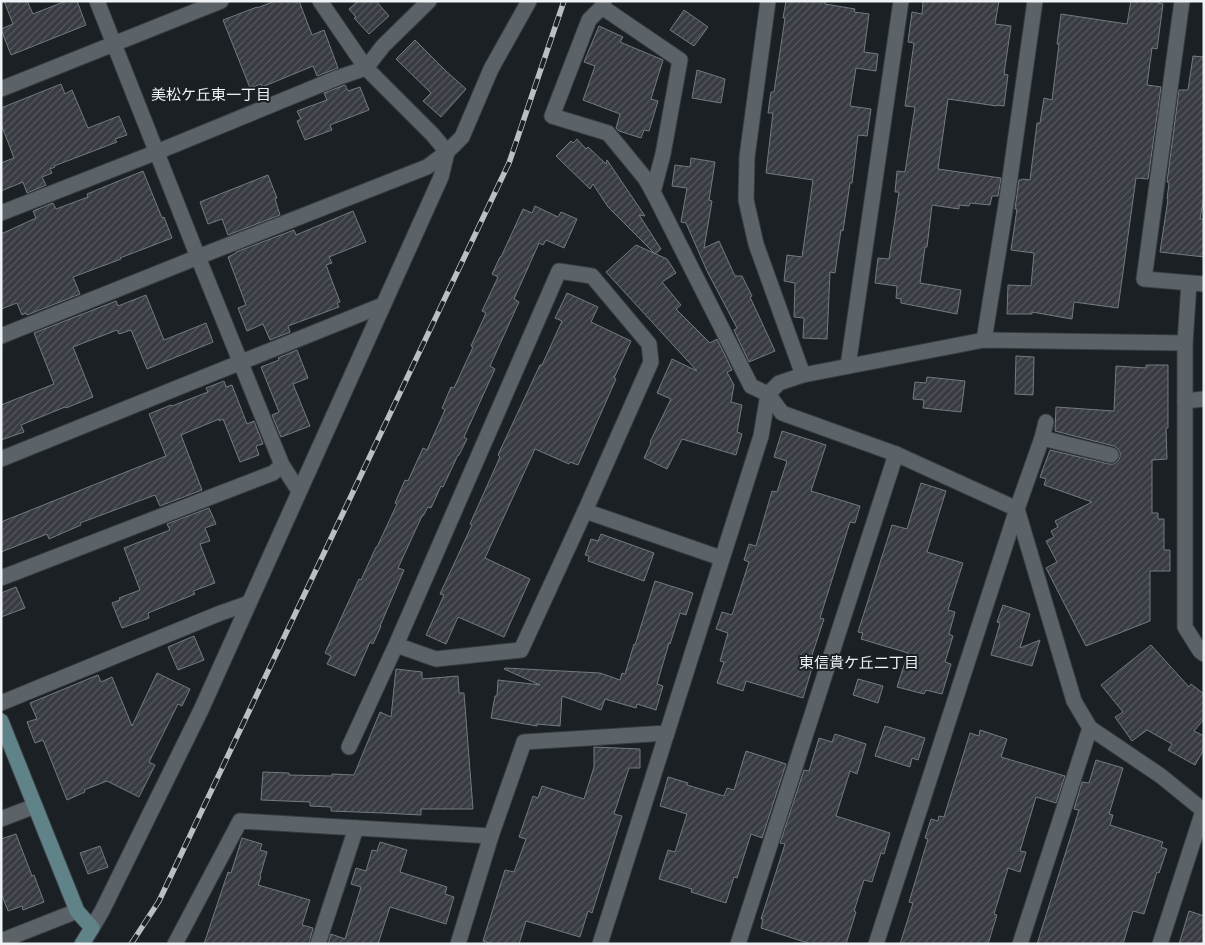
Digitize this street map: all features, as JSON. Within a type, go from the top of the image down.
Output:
[{"type":"street","points":[[97,1],[282,465],[299,492]]},
{"type":"street","points":[[1,89],[221,1]]},
{"type":"street","points":[[320,1],[366,68],[433,135],[447,152]]},
{"type":"street","points":[[1,214],[366,68],[383,46],[429,1]]},
{"type":"street","points":[[1,336],[427,168],[462,137],[491,69],[530,1]]},
{"type":"street","points":[[768,1],[747,157],[746,200],[756,244],[803,375]]},
{"type":"street","points":[[848,366],[901,1]]},
{"type":"street","points":[[984,340],[1008,192],[1035,1]]},
{"type":"street","points":[[1182,1],[1144,279],[1196,283],[1185,343],[1185,627],[1200,651],[1204,654]]},
{"type":"street","points":[[653,192],[663,154],[680,60],[603,4],[589,20],[552,116],[608,132],[645,178],[751,386],[768,394],[782,414],[896,454],[1017,509],[1074,702],[1090,728],[1161,776],[1203,811],[1160,944]]},
{"type":"street","points":[[82,944],[102,912],[188,736],[250,603],[441,177],[447,152]]},
{"type":"street","points":[[349,747],[396,645],[559,271],[592,276],[649,344],[650,362],[585,511],[521,650],[436,659],[396,645]]},
{"type":"street","points":[[1,458],[383,305]]},
{"type":"street","points":[[600,944],[761,436],[768,394],[779,383],[803,375],[984,340],[1185,343]]},
{"type":"street","points":[[1185,401],[1204,399]]},
{"type":"street","points":[[876,944],[1046,422]]},
{"type":"street","points":[[1042,438],[1111,455]]},
{"type":"street","points":[[738,944],[896,454]]},
{"type":"street","points":[[1,578],[272,473],[282,465]]},
{"type":"street","points":[[585,511],[721,558]]},
{"type":"street","points":[[1,702],[218,614],[250,603]]},
{"type":"street","points":[[1,721],[77,912],[92,928]]},
{"type":"street","points":[[1020,944],[1090,728]]},
{"type":"street","points":[[458,944],[524,742],[667,733]]},
{"type":"street","points":[[1,819],[35,806]]},
{"type":"street","points":[[175,944],[240,821],[492,836]]},
{"type":"street","points":[[318,944],[356,828]]},
{"type":"street","points":[[1,941],[77,912]]},
{"type":"building","points":[[4,1],[27,1],[33,14],[66,1],[77,1],[86,25],[11,55],[1,29],[13,24]]},
{"type":"building","points":[[275,1],[299,1],[312,35],[324,30],[338,68],[317,76],[313,66],[262,87],[261,84],[250,88],[223,20]]},
{"type":"building","points":[[358,1],[376,1],[389,16],[369,34],[354,18],[356,17],[349,9]]},
{"type":"building","points":[[786,1],[825,1],[825,4],[855,9],[854,12],[869,14],[864,52],[878,54],[876,71],[856,68],[850,106],[871,109],[867,136],[858,135],[852,183],[850,183],[843,231],[841,230],[835,273],[830,272],[827,339],[803,338],[804,318],[794,317],[795,283],[784,281],[787,255],[802,257],[813,180],[766,173],[773,113],[768,113],[771,92],[774,92]]},
{"type":"building","points":[[923,1],[999,1],[995,24],[1011,26],[1004,74],[1008,75],[1004,106],[948,99],[938,169],[1001,178],[998,196],[992,196],[990,205],[970,203],[969,206],[959,205],[959,209],[932,205],[920,283],[961,290],[957,314],[901,303],[901,299],[896,298],[897,286],[875,283],[878,258],[889,259],[899,192],[895,192],[897,171],[905,172],[915,107],[905,106],[914,43],[908,42],[912,12],[922,14]]},
{"type":"building","points":[[1131,1],[1159,1],[1158,3],[1163,4],[1157,49],[1152,48],[1147,85],[1161,87],[1148,179],[1136,178],[1118,308],[1074,302],[1072,319],[1032,312],[1032,314],[1007,314],[1008,285],[1031,286],[1034,253],[1011,250],[1017,209],[1015,209],[1019,180],[1030,180],[1037,123],[1040,123],[1044,98],[1052,100],[1061,14],[1127,24]]},
{"type":"building","points":[[684,10],[708,27],[694,46],[670,30]]},
{"type":"building","points":[[599,26],[623,37],[620,42],[663,60],[651,99],[658,101],[649,131],[644,130],[641,138],[619,131],[616,128],[620,114],[583,100],[595,66],[584,62]]},
{"type":"building","points":[[415,40],[466,89],[441,117],[423,101],[431,93],[396,59]]},
{"type":"building","points":[[1193,56],[1204,57],[1204,196],[1200,219],[1204,219],[1204,257],[1160,252],[1168,199],[1169,183],[1167,182],[1179,90],[1188,90]]},
{"type":"building","points":[[697,70],[725,79],[721,103],[692,98]]},
{"type":"building","points":[[61,84],[65,94],[72,90],[88,128],[119,116],[127,135],[115,139],[117,142],[54,166],[50,169],[52,173],[42,177],[46,185],[27,193],[23,182],[1,191],[1,163],[14,158],[1,124],[1,108]]},
{"type":"building","points":[[345,85],[348,91],[360,87],[369,110],[330,125],[332,130],[305,140],[297,121],[301,119],[297,111],[327,100],[324,93]]},
{"type":"building","points":[[577,139],[586,149],[588,147],[606,164],[607,160],[645,216],[639,215],[661,249],[655,254],[608,207],[593,184],[590,189],[556,156],[571,141],[573,143]]},
{"type":"building","points":[[691,158],[715,162],[709,200],[712,201],[704,248],[719,241],[735,276],[742,276],[775,351],[749,362],[734,330],[737,328],[707,271],[686,223],[681,222],[687,188],[672,186],[675,165],[690,167]]},
{"type":"building","points":[[143,171],[172,238],[73,277],[80,294],[27,315],[26,313],[22,315],[17,303],[1,309],[1,234],[36,218],[33,211],[53,203],[56,209],[88,197],[87,194]]},
{"type":"building","points":[[268,175],[277,198],[275,199],[280,215],[228,235],[222,219],[208,224],[200,202]]},
{"type":"building","points":[[535,206],[558,217],[561,212],[577,219],[564,248],[546,240],[543,245],[539,243],[514,299],[519,302],[490,366],[495,369],[464,437],[467,439],[431,508],[428,507],[422,516],[398,568],[404,570],[381,626],[373,644],[370,642],[355,676],[327,664],[331,656],[325,653],[359,579],[361,580],[397,504],[395,503],[405,480],[408,481],[423,448],[427,450],[445,410],[442,408],[451,387],[454,388],[473,347],[471,346],[486,313],[482,311],[498,277],[492,274],[523,209],[532,213]]},
{"type":"building","points":[[353,211],[366,242],[329,257],[332,263],[326,265],[340,302],[337,303],[339,307],[288,326],[290,332],[270,340],[263,324],[247,331],[238,308],[246,305],[228,257],[236,252],[294,230],[296,235]]},
{"type":"building","points":[[636,245],[667,259],[676,273],[662,282],[681,305],[676,309],[710,343],[717,339],[732,370],[727,372],[734,385],[731,402],[742,405],[737,432],[742,434],[736,455],[682,439],[667,469],[644,458],[671,399],[657,393],[672,359],[697,371],[606,272]]},
{"type":"building","points":[[567,293],[598,307],[591,322],[631,341],[578,465],[570,462],[569,464],[535,449],[485,558],[530,579],[504,637],[458,617],[446,644],[426,635],[444,595],[440,594],[472,525],[470,524],[500,457],[498,455],[562,321],[555,318]]},
{"type":"building","points":[[146,295],[164,340],[206,323],[213,342],[147,369],[131,330],[119,334],[117,330],[73,347],[93,397],[21,425],[24,432],[1,440],[1,405],[54,384],[34,333],[116,301],[118,306]]},
{"type":"building","points":[[297,350],[308,378],[293,384],[310,426],[281,437],[272,415],[279,412],[261,367]]},
{"type":"building","points":[[1016,356],[1034,357],[1033,395],[1015,394]]},
{"type":"building","points":[[1146,365],[1168,365],[1167,459],[1152,460],[1152,513],[1158,513],[1158,519],[1164,519],[1164,550],[1170,550],[1170,571],[1150,571],[1150,621],[1086,646],[1046,568],[1057,562],[1046,541],[1054,537],[1051,531],[1058,527],[1055,521],[1092,502],[1044,485],[1046,479],[1040,477],[1050,450],[1109,464],[1114,464],[1118,461],[1120,452],[1114,446],[1055,431],[1056,407],[1114,411],[1116,366],[1146,368]]},
{"type":"building","points":[[927,377],[965,381],[961,412],[923,408],[924,400],[913,399],[915,382],[926,383]]},
{"type":"building","points":[[224,381],[226,387],[232,385],[247,424],[254,421],[263,444],[256,446],[259,455],[240,462],[223,419],[219,421],[219,419],[181,435],[202,490],[160,506],[155,495],[80,523],[81,525],[49,539],[47,534],[1,552],[1,522],[166,456],[149,414],[208,392],[206,388]]},
{"type":"building","points":[[782,431],[826,445],[811,491],[860,506],[855,523],[850,522],[820,618],[824,619],[808,667],[812,668],[803,698],[746,681],[743,691],[717,683],[724,662],[720,661],[728,633],[716,629],[722,612],[732,615],[749,562],[744,560],[749,544],[756,546],[772,491],[777,492],[787,461],[774,457]]},
{"type":"building","points":[[921,483],[946,491],[927,552],[963,563],[948,610],[955,612],[949,634],[953,636],[945,662],[951,664],[942,694],[926,690],[924,694],[897,687],[908,653],[861,639],[863,633],[858,632],[892,525],[907,529]]},
{"type":"building","points":[[209,508],[216,524],[205,528],[210,541],[200,544],[215,583],[193,591],[195,594],[148,613],[149,618],[122,628],[112,603],[120,600],[119,598],[140,590],[124,548],[170,530],[167,524]]},
{"type":"building","points":[[601,534],[654,553],[644,581],[588,561],[589,556],[585,555],[591,539],[598,541]]},
{"type":"building","points":[[655,581],[693,593],[686,615],[680,613],[669,643],[657,684],[663,686],[656,710],[637,704],[636,708],[605,699],[601,710],[562,696],[560,726],[537,724],[537,726],[491,718],[495,696],[497,696],[498,680],[540,685],[505,668],[600,673],[620,680],[622,673],[625,674]]},
{"type":"building","points":[[16,587],[25,608],[1,617],[1,593]]},
{"type":"building","points":[[1003,605],[1030,614],[1020,648],[1040,640],[1032,666],[991,655],[1000,623],[997,622]]},
{"type":"building","points":[[194,636],[204,660],[178,670],[168,647]]},
{"type":"building","points":[[1151,645],[1189,687],[1191,684],[1204,694],[1204,719],[1194,731],[1204,736],[1204,749],[1195,765],[1168,750],[1172,744],[1147,730],[1132,741],[1115,717],[1123,712],[1101,685]]},
{"type":"building","points":[[396,669],[422,672],[422,679],[458,676],[459,693],[464,693],[473,809],[421,809],[421,815],[331,811],[331,807],[310,806],[310,802],[261,800],[263,772],[289,773],[289,775],[354,775],[380,712],[391,717]]},
{"type":"building","points":[[157,673],[190,689],[182,706],[178,704],[149,762],[155,765],[139,797],[107,781],[84,790],[85,792],[67,800],[43,740],[35,743],[27,722],[37,719],[30,703],[98,675],[101,682],[112,677],[132,726]]},
{"type":"building","points":[[858,679],[883,686],[878,703],[853,695]]},
{"type":"building","points":[[885,726],[925,738],[918,760],[912,758],[910,767],[875,756]]},
{"type":"building","points":[[980,730],[1007,739],[1001,757],[1065,776],[1056,803],[1036,797],[1020,851],[1026,852],[1020,872],[1008,868],[994,914],[997,915],[988,944],[900,944],[913,903],[909,902],[928,839],[925,838],[931,819],[938,821],[939,816],[944,817],[970,733],[979,736]]},
{"type":"building","points":[[835,734],[866,744],[857,774],[850,771],[836,816],[890,833],[884,854],[881,853],[872,882],[864,880],[846,944],[811,944],[761,928],[763,919],[761,919],[785,844],[780,843],[804,770],[809,771],[819,738],[832,742]]},
{"type":"building","points":[[594,747],[640,749],[640,768],[629,768],[614,814],[622,816],[592,913],[588,911],[580,937],[526,921],[519,944],[493,944],[483,941],[505,870],[514,872],[526,839],[519,837],[533,796],[538,798],[542,786],[584,799],[594,767]]},
{"type":"building","points":[[746,751],[786,764],[762,838],[751,834],[737,878],[734,877],[726,903],[691,892],[692,889],[659,879],[668,850],[675,852],[687,814],[660,806],[668,777],[724,796],[727,788],[734,790]]},
{"type":"building","points":[[1096,760],[1123,768],[1109,814],[1113,815],[1110,825],[1163,842],[1161,847],[1167,849],[1159,873],[1157,872],[1144,914],[1133,911],[1123,944],[1037,944],[1079,810],[1074,809],[1082,782],[1089,783]]},
{"type":"building","points":[[16,834],[44,902],[23,910],[22,906],[8,911],[1,893],[1,839]]},
{"type":"building","points":[[242,838],[262,844],[260,850],[267,852],[258,885],[310,900],[302,925],[313,928],[309,944],[204,944],[228,872],[231,873]]},
{"type":"building","points":[[380,842],[407,850],[400,872],[447,887],[445,894],[454,897],[446,924],[390,907],[378,944],[328,944],[331,934],[345,939],[361,887],[351,884],[356,868],[366,871],[372,850],[377,851]]},
{"type":"building","points":[[100,846],[108,867],[88,874],[80,853]]},
{"type":"building","points":[[1189,911],[1204,916],[1204,944],[1179,944]]},
{"type":"railway","points":[[131,944],[159,901],[509,163],[564,1]]},
{"type":"district","name":"美松ケ丘東一丁目","points":[[211,94]]},
{"type":"district","name":"東信貴ケ丘二丁目","points":[[859,662]]}]
